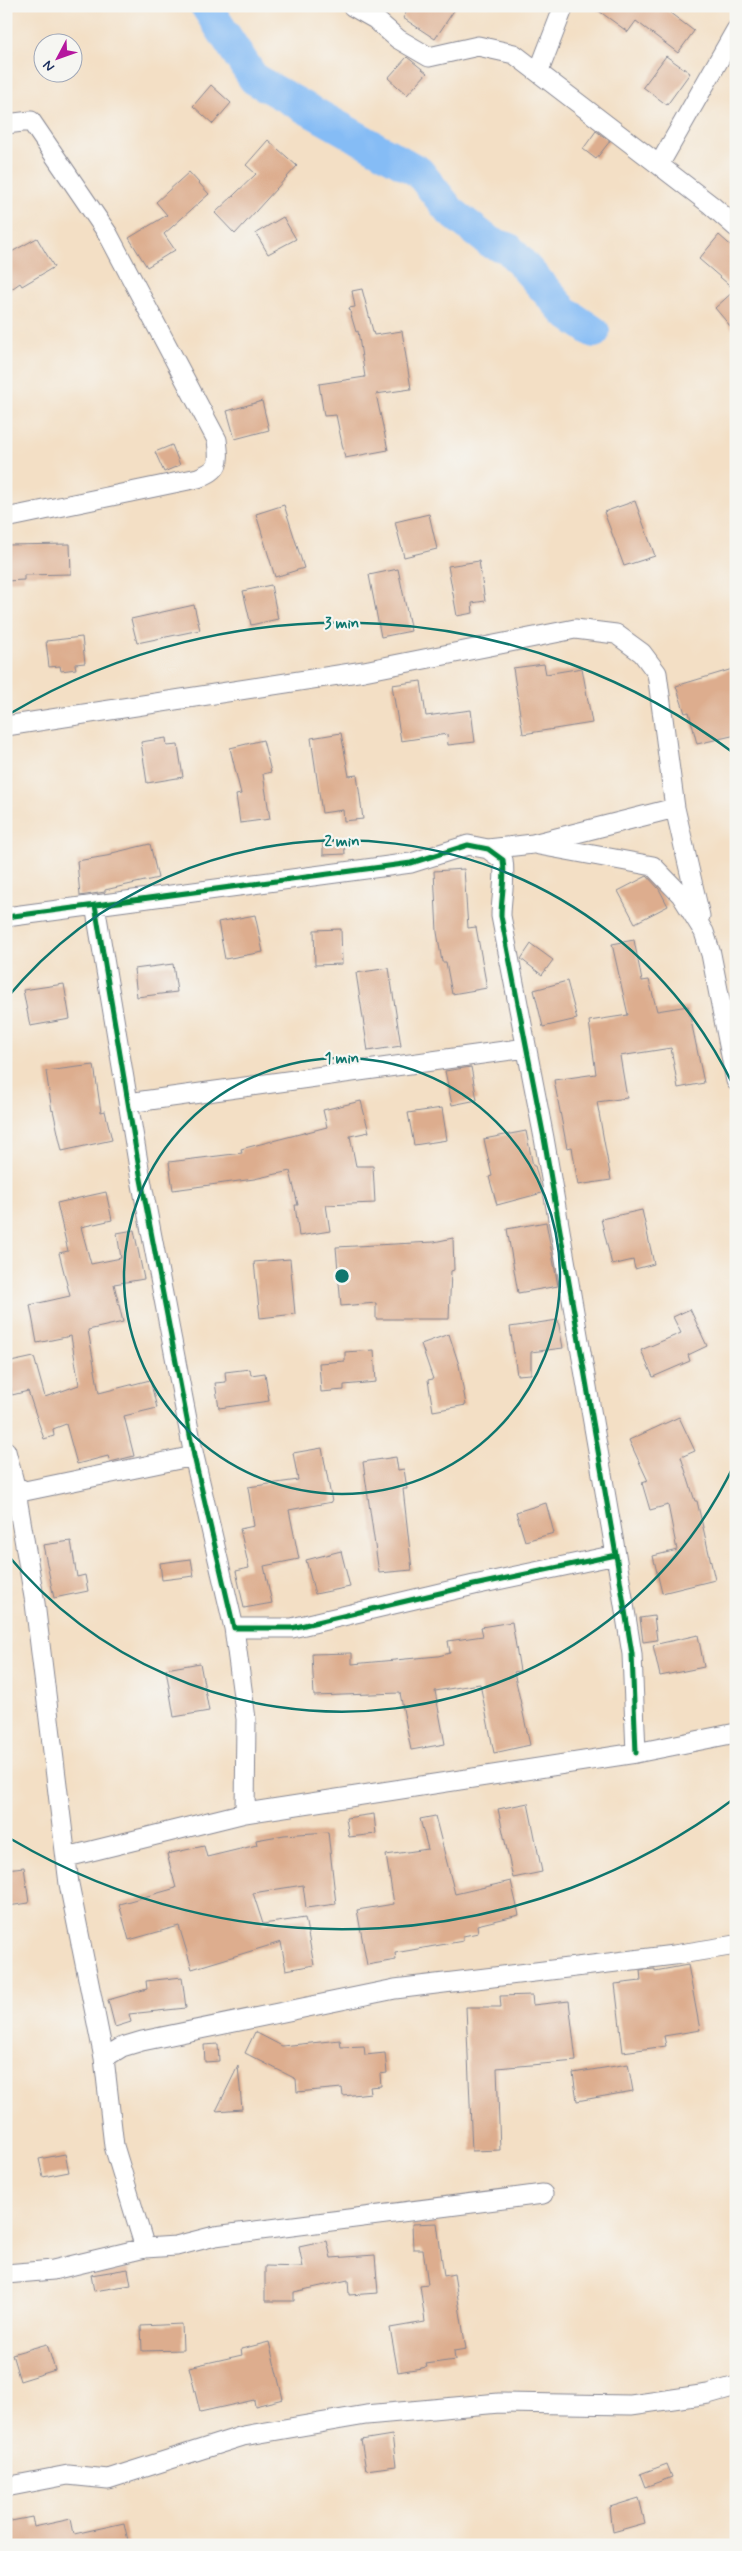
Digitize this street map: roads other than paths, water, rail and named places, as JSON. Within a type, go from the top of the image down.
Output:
[{"type":"street","points":[[352,6],[375,19],[398,39],[429,57],[478,46],[514,54],[539,71],[711,205],[736,227]]},
{"type":"street","points":[[539,71],[564,6]]},
{"type":"street","points":[[659,165],[736,30]]},
{"type":"street","points":[[6,124],[31,121],[108,234],[217,440],[220,460],[213,472],[198,478],[6,518]]},
{"type":"street","points":[[6,726],[364,671],[575,630],[616,634],[642,652],[657,673],[675,808],[704,932],[712,954],[731,1051],[735,1084]]},
{"type":"street","points":[[6,917],[411,863],[468,845],[488,849],[533,844],[675,808]]},
{"type":"street","points":[[533,844],[653,866],[681,895],[704,932]]},
{"type":"street","points":[[488,849],[503,860],[505,877],[501,894],[501,916],[544,1138],[632,1654],[636,1752]]},
{"type":"street","points":[[95,906],[128,1103],[194,1456],[234,1628],[246,1719],[244,1813]]},
{"type":"street","points":[[128,1103],[526,1048]]},
{"type":"street","points":[[6,1451],[15,1486],[35,1603],[69,1884],[104,2058],[114,2146],[145,2248]]},
{"type":"street","points":[[15,1486],[25,1491],[194,1456]]},
{"type":"street","points":[[234,1628],[292,1628],[474,1585],[616,1555]]},
{"type":"street","points":[[67,1856],[244,1813],[636,1752],[736,1733]]},
{"type":"street","points":[[104,2058],[122,2047],[142,2040],[395,1989],[674,1955],[736,1945]]},
{"type":"street","points":[[6,2274],[52,2270],[145,2248],[176,2246],[215,2236],[543,2194]]},
{"type":"street","points":[[6,2487],[68,2475],[108,2479],[243,2436],[366,2415],[499,2403],[631,2405],[708,2394],[736,2386]]},
{"type":"waterway","points":[[206,6],[254,79],[419,172],[450,211],[491,243],[508,248],[566,313],[594,332]]}]
